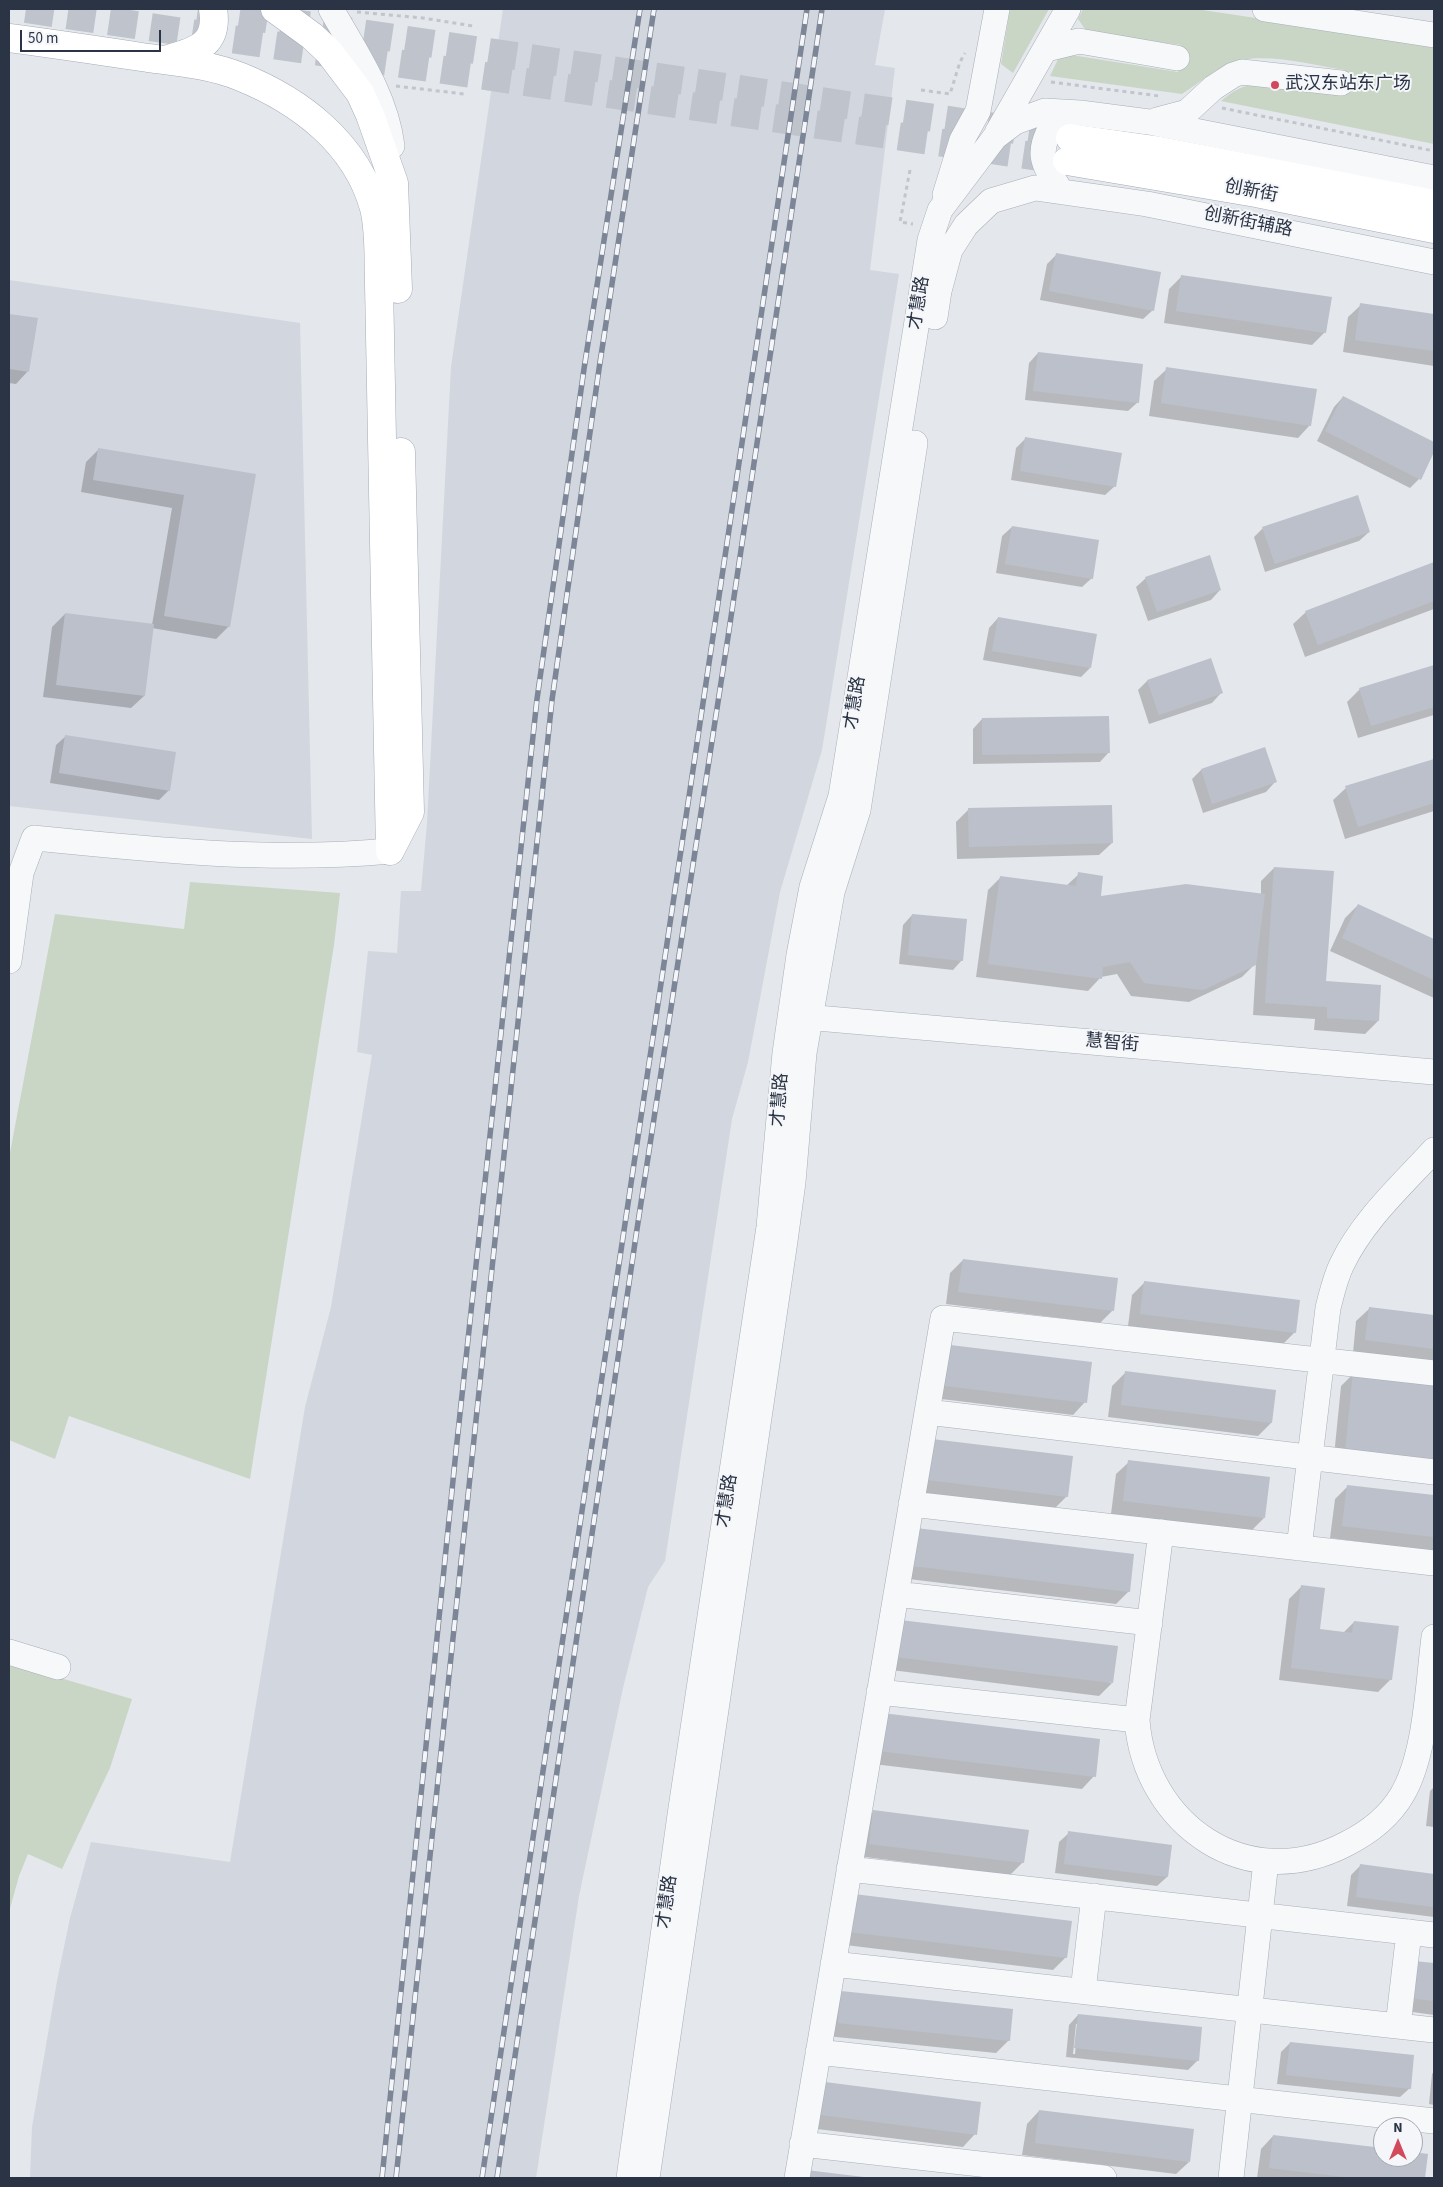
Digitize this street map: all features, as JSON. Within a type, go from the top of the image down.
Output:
[{"type":"main road","points":[[164,60],[196,51],[208,40],[215,22],[213,9]]},
{"type":"main road","points":[[274,9],[312,36],[329,52],[360,93],[370,115],[394,183],[410,812],[390,851]]},
{"type":"main road","points":[[9,38],[198,65],[239,76],[299,107],[324,126],[345,150],[359,172],[374,210],[379,284],[390,851]]},
{"type":"main road","name":"创新街","points":[[1434,204],[1155,150],[1069,150],[1256,193],[1434,229]]},
{"type":"street","points":[[940,210],[962,140],[978,111],[997,9]]},
{"type":"street","points":[[995,137],[1068,9]]},
{"type":"street","points":[[1266,9],[1434,35]]},
{"type":"street","points":[[342,11],[383,110],[392,143],[394,183]]},
{"type":"street","points":[[1046,49],[1079,41],[1177,58]]},
{"type":"street","points":[[1149,122],[1187,112],[1213,88],[1233,75],[1242,72],[1341,83]]},
{"type":"street","name":"才慧路","points":[[647,2178],[793,1182],[804,1053],[801,1010],[812,887],[841,796],[930,240],[940,210],[995,137],[1015,122],[1045,111],[1080,113]]},
{"type":"street","points":[[1061,191],[1045,166],[1042,142],[1053,123],[1080,113],[1149,122],[1434,178]]},
{"type":"street","name":"才慧路","points":[[629,2178],[769,1227],[784,1053],[801,1010],[832,892],[858,810],[937,301],[950,250],[966,225],[991,201],[1035,188],[1061,191]]},
{"type":"street","name":"创新街辅路","points":[[1061,191],[1233,220],[1434,262]]},
{"type":"street","points":[[9,961],[21,873],[34,838],[183,853],[270,856],[340,855],[390,851]]},
{"type":"street","name":"慧智街","points":[[801,1010],[1434,1060]]},
{"type":"street","name":"慧智街","points":[[801,1010],[1434,1072]]},
{"type":"street","points":[[1299,1548],[1328,1308],[1341,1264],[1352,1245],[1368,1224],[1434,1150]]},
{"type":"street","points":[[797,2178],[943,1318],[1434,1373]]},
{"type":"street","points":[[927,1412],[1434,1472]]},
{"type":"street","points":[[911,1504],[1434,1563]]},
{"type":"street","points":[[1161,1532],[1137,1720],[1139,1742],[1145,1763],[1174,1813],[1196,1834],[1223,1850],[1245,1859],[1285,1862],[1307,1859],[1334,1851],[1358,1838],[1382,1820],[1401,1796],[1427,1754],[1434,1648]]},
{"type":"street","points":[[896,1594],[1150,1623]]},
{"type":"street","points":[[9,1652],[58,1667]]},
{"type":"street","points":[[879,1692],[1137,1720]]},
{"type":"street","points":[[1231,2178],[1266,1861]]},
{"type":"street","points":[[849,1869],[1434,1935]]},
{"type":"street","points":[[1083,1991],[1094,1896]]},
{"type":"street","points":[[1398,2026],[1409,1932]]},
{"type":"street","points":[[833,1964],[1434,2030]]},
{"type":"street","points":[[818,2052],[1434,2122]]},
{"type":"street","points":[[802,2144],[1052,2175],[1104,2178]]},
{"type":"path","points":[[366,9],[369,13]]},
{"type":"path","points":[[342,11],[423,18],[473,26]]},
{"type":"path","points":[[921,90],[950,94],[960,62]]},
{"type":"path","points":[[1049,81],[1167,98]]},
{"type":"path","points":[[411,87],[464,94]]},
{"type":"path","points":[[1222,108],[1434,151]]},
{"type":"path","points":[[910,170],[900,222],[918,225]]},
{"type":"shaded area","points":[[503,9],[885,9],[875,65],[895,68],[870,270],[899,274],[822,750],[780,892],[748,1062],[732,1119],[665,1561],[648,1587],[623,1688],[579,1896],[536,2178],[30,2178],[32,2127],[57,1981],[70,1918],[91,1842],[230,1862],[305,1407],[331,1307],[372,1055],[357,1052],[368,951],[397,953],[401,891],[421,891],[427,823],[451,367]]},
{"type":"shaded area","points":[[9,280],[300,323],[312,839],[9,806]]},
{"type":"green space","points":[[1010,9],[1049,9],[1013,73],[1001,64]]},
{"type":"green space","points":[[1083,9],[1196,9],[1434,45],[1434,144],[1221,101],[1238,89],[1257,84],[1343,96],[1345,70],[1300,62],[1267,58],[1237,61],[1213,72],[1182,94],[1050,76],[1060,55],[1065,54],[1178,72],[1181,45],[1087,32],[1078,19]]},
{"type":"green space","points":[[190,882],[340,893],[334,945],[250,1479],[69,1416],[55,1459],[9,1440],[9,1158],[55,914],[184,929]]},
{"type":"green space","points":[[9,1663],[132,1699],[110,1768],[62,1869],[28,1854],[19,1876],[9,1912]]},
{"type":"building","points":[[1056,253],[1161,272],[1154,311],[1049,291]]},
{"type":"building","points":[[1181,275],[1332,297],[1326,333],[1176,311]]},
{"type":"building","points":[[1360,303],[1434,314],[1434,351],[1355,340]]},
{"type":"building","points":[[9,314],[38,318],[29,372],[9,369]]},
{"type":"building","points":[[1038,352],[1143,364],[1139,403],[1033,391]]},
{"type":"building","points":[[1166,367],[1317,389],[1311,426],[1161,403]]},
{"type":"building","points":[[1343,396],[1434,442],[1434,452],[1421,480],[1325,431]]},
{"type":"building","points":[[1025,437],[1122,453],[1116,487],[1020,471]]},
{"type":"building","points":[[98,448],[256,474],[230,627],[164,616],[184,495],[93,480]]},
{"type":"building","points":[[1358,495],[1370,532],[1275,564],[1262,527]]},
{"type":"building","points":[[1012,526],[1099,540],[1093,579],[1005,564]]},
{"type":"building","points":[[1210,555],[1221,590],[1157,612],[1145,577]]},
{"type":"building","points":[[1434,562],[1434,601],[1318,645],[1305,611]]},
{"type":"building","points":[[65,613],[154,624],[145,696],[56,685]]},
{"type":"building","points":[[998,617],[1097,634],[1091,668],[992,651]]},
{"type":"building","points":[[1211,658],[1223,693],[1159,715],[1147,680]]},
{"type":"building","points":[[1434,665],[1434,707],[1371,726],[1359,688]]},
{"type":"building","points":[[1109,716],[1110,753],[982,755],[982,718]]},
{"type":"building","points":[[65,735],[176,752],[170,791],[59,773]]},
{"type":"building","points":[[1265,747],[1277,782],[1212,804],[1201,769]]},
{"type":"building","points":[[1434,759],[1434,803],[1358,827],[1345,786]]},
{"type":"building","points":[[1112,805],[1113,843],[969,847],[968,808]]},
{"type":"building","points":[[1274,867],[1334,871],[1326,981],[1381,985],[1379,1021],[1327,1018],[1327,1007],[1265,1003]]},
{"type":"building","points":[[1078,872],[1103,876],[1101,896],[1186,884],[1265,894],[1256,965],[1203,990],[1144,983],[1130,962],[1103,967],[1102,979],[988,964],[1000,876],[1076,886]]},
{"type":"building","points":[[1358,904],[1434,939],[1434,980],[1342,938]]},
{"type":"building","points":[[912,914],[967,919],[963,961],[908,955]]},
{"type":"building","points":[[963,1259],[1118,1278],[1114,1311],[958,1292]]},
{"type":"building","points":[[1144,1281],[1300,1300],[1296,1333],[1140,1314]]},
{"type":"building","points":[[1369,1307],[1434,1315],[1434,1349],[1365,1340]]},
{"type":"building","points":[[950,1345],[1092,1362],[1087,1403],[945,1386]]},
{"type":"building","points":[[1125,1371],[1276,1390],[1272,1423],[1121,1405]]},
{"type":"building","points":[[1353,1372],[1434,1380],[1434,1462],[1345,1453]]},
{"type":"building","points":[[932,1439],[1073,1456],[1068,1497],[927,1480]]},
{"type":"building","points":[[1128,1460],[1270,1477],[1265,1518],[1123,1501]]},
{"type":"building","points":[[1347,1485],[1434,1495],[1434,1537],[1342,1526]]},
{"type":"building","points":[[916,1528],[1134,1554],[1130,1592],[912,1566]]},
{"type":"building","points":[[1301,1585],[1325,1588],[1320,1629],[1352,1633],[1354,1621],[1399,1626],[1392,1680],[1291,1668]]},
{"type":"building","points":[[900,1620],[1118,1646],[1113,1683],[895,1657]]},
{"type":"building","points":[[882,1713],[1100,1739],[1096,1777],[878,1751]]},
{"type":"building","points":[[873,1810],[1029,1830],[1024,1863],[869,1844]]},
{"type":"building","points":[[1068,1831],[1172,1845],[1168,1877],[1064,1864]]},
{"type":"building","points":[[1360,1864],[1434,1874],[1434,1907],[1356,1897]]},
{"type":"building","points":[[854,1894],[1072,1921],[1067,1958],[849,1932]]},
{"type":"building","points":[[1414,1961],[1434,1963],[1434,2001],[1410,1998]]},
{"type":"building","points":[[841,1991],[1013,2009],[1010,2041],[838,2023]]},
{"type":"building","points":[[1078,2014],[1202,2027],[1199,2061],[1074,2048]]},
{"type":"building","points":[[1290,2042],[1414,2055],[1411,2089],[1286,2075]]},
{"type":"building","points":[[825,2082],[981,2102],[977,2135],[821,2115]]},
{"type":"building","points":[[1039,2110],[1194,2129],[1190,2162],[1035,2143]]},
{"type":"building","points":[[1273,2135],[1373,2147],[1373,2167],[1423,2167],[1423,2153],[1428,2154],[1425,2178],[1353,2178],[1269,2168]]},
{"type":"building","points":[[806,2170],[864,2177],[864,2178],[805,2178]]},
{"type":"tunnel","points":[[26,9],[1067,161]]},
{"type":"tunnel","points":[[198,9],[1070,138]]},
{"type":"railway","points":[[382,2178],[456,1451],[537,699],[584,369],[640,9]]},
{"type":"railway","points":[[396,2178],[552,700],[599,369],[654,9]]},
{"type":"railway","points":[[482,2178],[807,9]]},
{"type":"railway","points":[[497,2178],[637,1229],[822,9]]},
{"type":"place","name":"武汉东站东广场","points":[[1275,85]]}]
